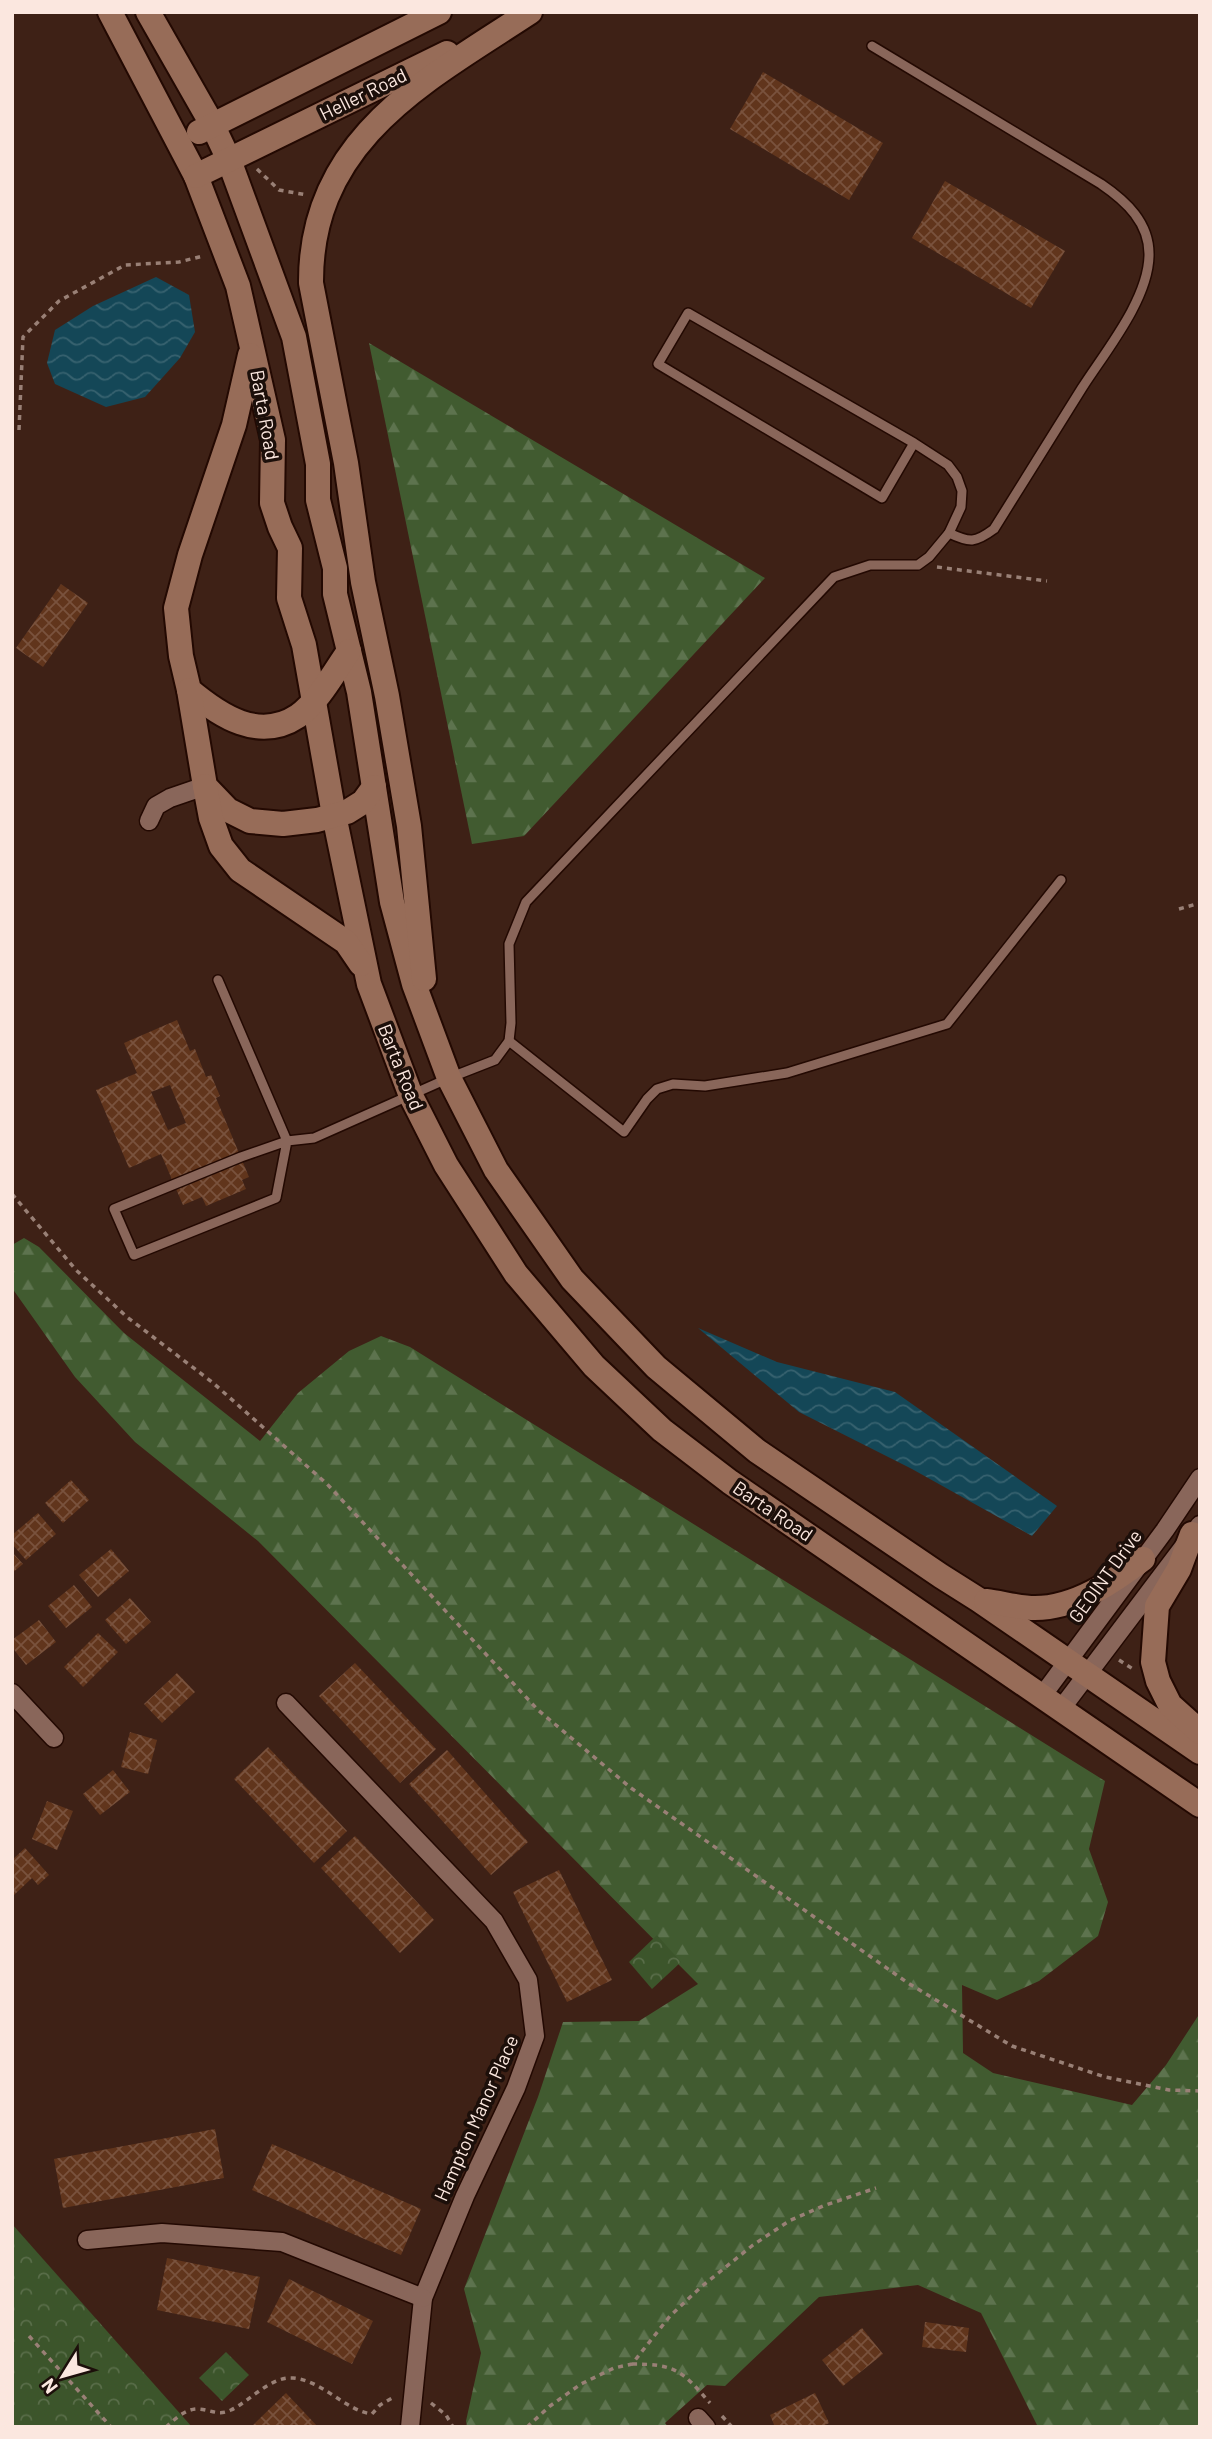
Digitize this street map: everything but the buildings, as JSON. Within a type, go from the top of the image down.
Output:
[{"type":"street","name":"Barta Road","points":[[110,12],[196,176],[238,286],[274,440],[272,503],[279,527],[290,548],[289,598],[304,645],[334,815],[369,984],[411,1096],[446,1165],[516,1274],[594,1366],[662,1430],[730,1482],[1200,1805]]},
{"type":"street","points":[[148,12],[229,160],[294,337],[314,434],[318,464],[318,500],[335,568],[335,594],[359,692],[392,902],[414,984],[449,1078],[496,1170],[572,1279],[656,1367],[757,1451],[1200,1752]]},
{"type":"street","name":"Heller Road","points":[[179,141],[439,12]]},
{"type":"street","name":"Heller Road","points":[[196,176],[530,12]]},
{"type":"street","points":[[424,1007],[424,966],[410,825],[363,582],[346,463],[311,282],[311,262],[319,218],[336,178],[354,147],[370,127],[401,100],[530,12]]},
{"type":"street","points":[[280,300],[329,375]]},
{"type":"street","points":[[252,344],[234,425],[190,555],[176,608],[181,656],[211,818],[221,846],[240,870],[346,942],[366,970]]},
{"type":"street","points":[[189,690],[226,717],[256,728],[282,724],[299,715],[313,701],[349,651]]},
{"type":"street","points":[[205,786],[228,810],[250,821],[283,824],[347,812],[363,802],[374,787]]},
{"type":"street","points":[[149,821],[156,806],[170,798],[205,786]]},
{"type":"street","name":"GEOINT Drive","points":[[1051,1703],[1077,1667],[1143,1559],[1200,1478]]},
{"type":"street","points":[[1196,1529],[1179,1569],[1157,1606],[1153,1662],[1158,1681],[1170,1705],[1200,1732]]},
{"type":"street","name":"GEOINT Drive","points":[[1077,1667],[1196,1529]]},
{"type":"street","points":[[979,1600],[1036,1608],[1073,1600],[1107,1587],[1143,1559]]},
{"type":"street","points":[[12,1693],[54,1738]]},
{"type":"street","name":"Hampton Manor Place","points":[[286,1703],[495,1921],[528,1980],[535,2036],[516,2088],[464,2196],[422,2298],[410,2427]]},
{"type":"street","points":[[87,2240],[162,2233],[282,2242],[422,2298]]},
{"type":"lane","points":[[872,46],[1101,184],[1121,198],[1139,218],[1147,238],[1149,257],[1137,301],[994,529],[980,539],[967,541],[949,533]]},
{"type":"lane","points":[[218,980],[287,1141],[276,1198],[134,1255],[114,1209],[241,1157],[287,1141],[314,1138],[495,1060],[509,1041],[509,944],[526,902],[834,577],[870,565],[918,565],[949,533],[961,507],[962,491],[957,477],[948,465],[914,443],[688,313],[658,365],[882,498],[914,443]]},
{"type":"lane","points":[[509,1041],[624,1132],[657,1088],[673,1084],[705,1086],[787,1073],[947,1024],[1061,880]]},
{"type":"path","points":[[256,167],[279,190],[312,196]]},
{"type":"path","points":[[19,430],[23,337],[58,301],[125,265],[179,262],[225,251]]},
{"type":"path","points":[[918,565],[1047,581]]},
{"type":"path","points":[[1179,909],[1200,903]]},
{"type":"path","points":[[12,1194],[76,1270],[127,1317],[212,1382],[327,1484],[538,1710],[631,1788],[908,1983],[1012,2046],[1105,2077],[1169,2090],[1200,2091]]},
{"type":"path","points":[[1118,1658],[1136,1671],[1141,1669]]},
{"type":"path","points":[[632,2364],[670,2316],[752,2245],[789,2221],[876,2188]]},
{"type":"path","points":[[29,2336],[111,2427]]},
{"type":"path","points":[[527,2427],[550,2406],[581,2384],[614,2368],[632,2364],[658,2364],[673,2368],[687,2377],[732,2427]]},
{"type":"path","points":[[166,2427],[190,2410],[199,2409],[219,2414],[230,2411],[280,2380],[294,2378],[329,2391],[364,2413],[372,2414],[380,2405],[394,2397],[422,2396],[446,2415],[453,2427]]},
{"type":"green space","points":[[369,343],[765,578],[524,836],[472,844]]},
{"type":"green space","points":[[24,1238],[39,1247],[124,1333],[260,1441],[298,1393],[349,1351],[381,1336],[410,1347],[1105,1781],[1089,1849],[1108,1902],[1098,1936],[1039,1981],[997,2000],[962,1985],[963,2053],[993,2073],[1132,2105],[1166,2065],[1200,2013],[1200,2427],[1038,2427],[981,2313],[918,2285],[819,2297],[725,2386],[707,2385],[665,2423],[668,2427],[467,2427],[481,2353],[464,2289],[538,2097],[563,2022],[639,2021],[698,1984],[258,1541],[135,1442],[75,1377],[12,1288],[12,1245]]},
{"type":"green space","points":[[657,1935],[681,1962],[652,1989],[629,1962]]},
{"type":"green space","points":[[12,2224],[192,2427],[12,2427]]},
{"type":"green space","points":[[226,2352],[249,2375],[222,2401],[199,2378]]},
{"type":"water","points":[[156,277],[189,295],[195,332],[180,358],[145,397],[106,407],[55,384],[47,363],[55,330],[93,306]]},
{"type":"water","points":[[698,1328],[777,1362],[895,1392],[1057,1506],[1032,1536],[912,1469],[799,1412]]}]
